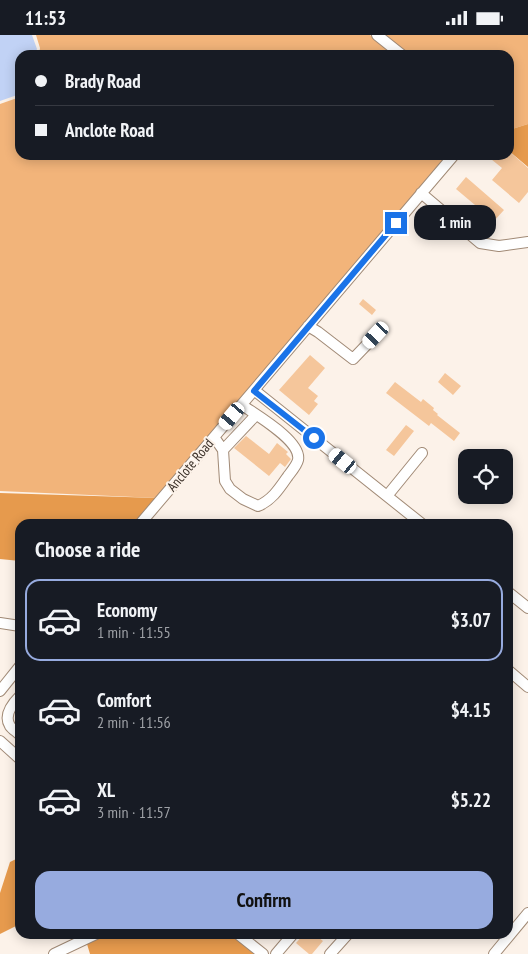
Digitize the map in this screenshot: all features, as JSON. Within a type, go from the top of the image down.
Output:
[{"type":"street","points":[[377,35],[396,50]]},
{"type":"street","name":"Anclote Road","points":[[144,519],[450,160]]},
{"type":"street","points":[[421,193],[480,243],[499,246],[528,242]]},
{"type":"street","points":[[308,326],[353,359],[376,335]]},
{"type":"street","points":[[254,391],[416,519]]},
{"type":"street","points":[[214,437],[224,450],[225,481],[230,489],[258,506],[267,502],[276,493],[298,461],[298,450],[290,440],[242,405]]},
{"type":"street","points":[[224,450],[256,415]]},
{"type":"street","points":[[290,440],[300,427]]},
{"type":"street","points":[[387,496],[422,453]]},
{"type":"street","points":[[513,596],[528,608]]},
{"type":"street","points":[[0,623],[15,625]]},
{"type":"street","points":[[0,691],[15,672]]},
{"type":"street","points":[[513,674],[528,687]]},
{"type":"street","points":[[15,702],[10,707],[8,718],[10,726],[15,730]]},
{"type":"street","points":[[0,741],[15,754]]},
{"type":"street","points":[[513,931],[528,913]]},
{"type":"street","points":[[54,954],[86,939]]},
{"type":"street","points":[[244,939],[263,954]]},
{"type":"street","points":[[276,954],[289,939]]},
{"type":"street","points":[[330,954],[344,939]]},
{"type":"street","points":[[494,954],[506,939]]},
{"type":"shaded area","points":[[36,35],[370,35],[389,50],[40,50]]},
{"type":"shaded area","points":[[384,35],[528,35],[528,124],[514,128],[514,50],[402,50]]},
{"type":"shaded area","points":[[15,99],[15,160],[445,160],[157,498],[0,491],[0,104]]},
{"type":"shaded area","points":[[528,124],[528,167],[514,155],[514,128]]},
{"type":"shaded area","points":[[0,493],[157,498],[139,519],[15,519],[15,560],[0,559]]},
{"type":"shaded area","points":[[15,860],[15,926],[0,934],[0,893],[10,862]]},
{"type":"shaded area","points":[[96,939],[237,939],[256,954],[90,954],[87,944]]},
{"type":"water","points":[[0,35],[32,35],[37,50],[15,50],[15,96],[0,101]]},
{"type":"building","points":[[514,155],[528,168],[528,192],[519,203],[492,180],[502,168],[492,160],[514,160]]},
{"type":"building","points":[[466,177],[504,210],[494,221],[456,189]]},
{"type":"building","points":[[363,299],[376,310],[372,315],[359,304]]},
{"type":"building","points":[[310,355],[325,368],[308,388],[318,396],[314,401],[318,404],[309,415],[279,390]]},
{"type":"building","points":[[445,373],[461,386],[453,395],[438,382]]},
{"type":"building","points":[[395,382],[421,402],[423,399],[434,408],[433,410],[437,415],[460,433],[454,441],[431,423],[429,426],[386,393]]},
{"type":"building","points":[[406,425],[414,431],[394,456],[386,450]]},
{"type":"building","points":[[246,436],[269,454],[277,443],[288,452],[286,454],[291,459],[285,467],[280,463],[269,476],[234,448]]},
{"type":"building","points":[[300,939],[320,939],[323,941],[312,954],[309,954],[296,943]]},
{"type":"route","points":[[314,438],[254,391],[396,223]]}]
